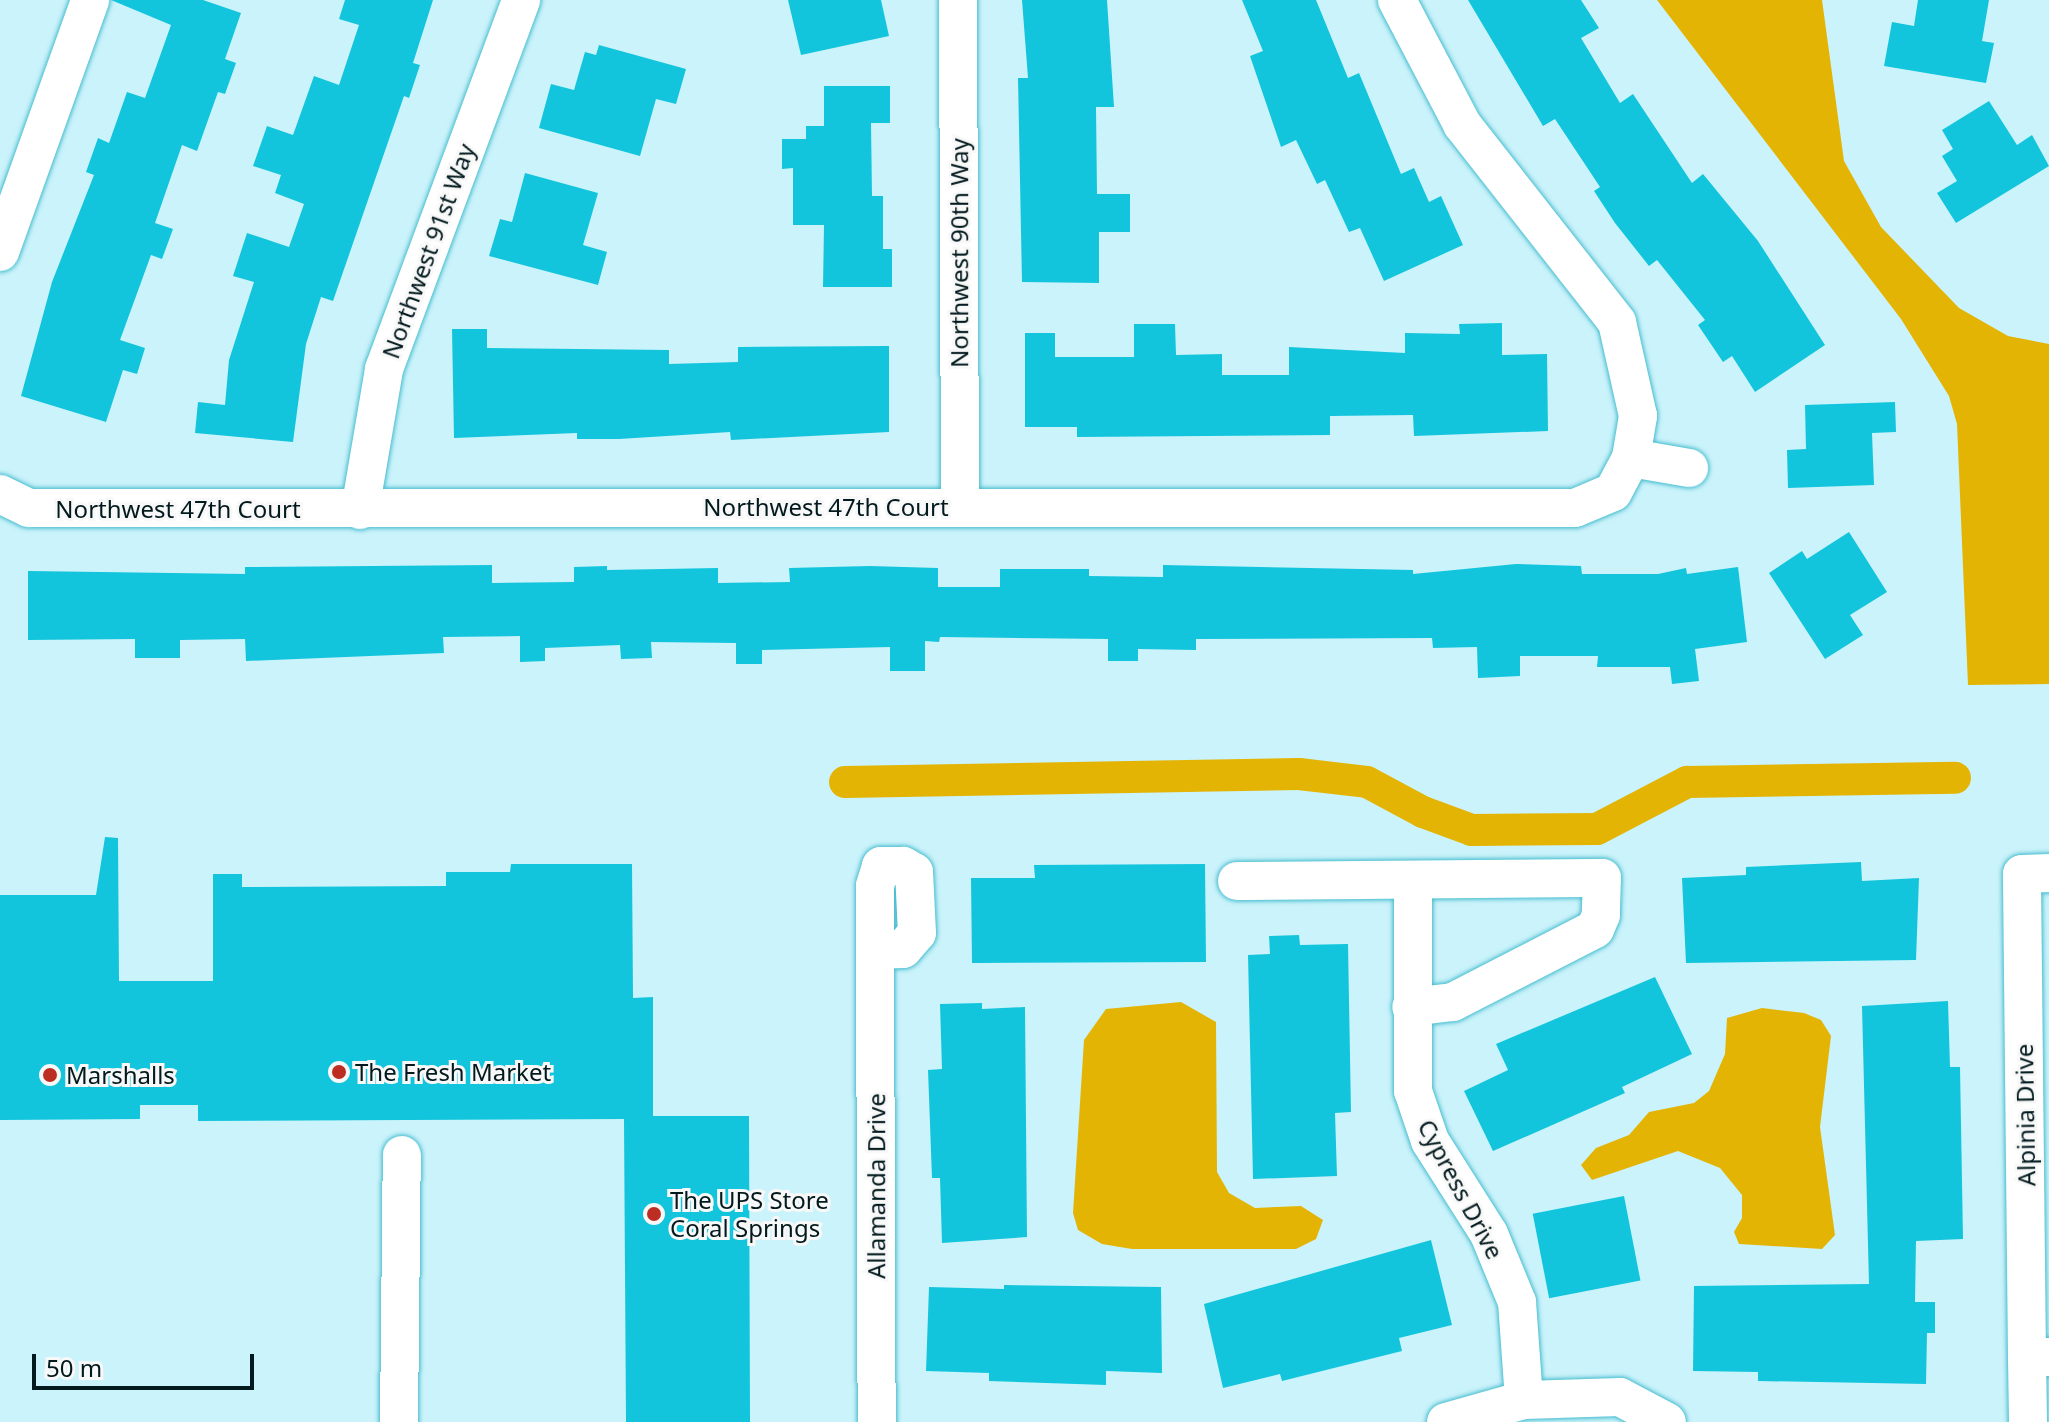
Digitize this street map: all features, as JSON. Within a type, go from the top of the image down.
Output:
[{"type":"street","points":[[0,252],[90,0]]},
{"type":"street","name":"Northwest 91st Way","points":[[360,510],[384,369],[521,0]]},
{"type":"street","name":"Northwest 90th Way","points":[[958,0],[960,507]]},
{"type":"street","name":"Northwest 47th Court","points":[[0,494],[29,508],[1575,508],[1613,492],[1631,458],[1638,416],[1617,322],[1462,124],[1397,0]]},
{"type":"street","points":[[1631,458],[1689,468]]},
{"type":"street","name":"Alpinia Drive","points":[[2028,1422],[2038,1357],[2036,874]]},
{"type":"street","points":[[1237,881],[1602,878],[1601,915],[1595,929],[1453,1002],[1411,1007]]},
{"type":"street","name":"Cypress Drive","points":[[1413,880],[1413,1091],[1430,1141],[1489,1234],[1517,1302],[1524,1400]]},
{"type":"street","name":"Allamanda Drive","points":[[875,950],[877,1422]]},
{"type":"street","points":[[399,1422],[402,1155]]},
{"type":"street","points":[[1467,1419],[1524,1400],[1573,1410],[1620,1397],[1667,1422]]},
{"type":"shaded area","points":[[1657,0],[1822,0],[1844,161],[1881,227],[1959,308],[2008,336],[2049,344],[2049,684],[1968,685],[1957,424],[1949,396],[1901,319]]},
{"type":"shaded area","points":[[1181,1002],[1216,1022],[1217,1172],[1229,1193],[1255,1208],[1301,1206],[1323,1220],[1316,1239],[1296,1249],[1132,1249],[1102,1244],[1078,1230],[1073,1213],[1084,1040],[1106,1009]]},
{"type":"shaded area","points":[[1762,1008],[1804,1013],[1821,1020],[1831,1036],[1820,1127],[1835,1235],[1822,1249],[1739,1244],[1734,1232],[1742,1218],[1742,1195],[1720,1168],[1678,1151],[1592,1180],[1581,1165],[1596,1148],[1629,1135],[1649,1112],[1694,1103],[1709,1091],[1725,1054],[1727,1018]]},
{"type":"building","points":[[111,0],[203,0],[241,13],[225,59],[236,63],[225,94],[218,92],[197,151],[182,145],[155,223],[173,229],[162,259],[151,255],[120,340],[145,348],[137,374],[123,370],[106,422],[21,396],[52,282],[94,175],[86,172],[98,138],[109,143],[127,92],[145,98],[171,25]]},
{"type":"building","points":[[345,0],[433,0],[413,63],[420,65],[409,98],[404,96],[333,301],[321,297],[306,344],[293,442],[195,433],[198,402],[225,405],[229,360],[254,282],[233,276],[247,233],[289,247],[304,204],[275,193],[281,175],[253,166],[267,126],[293,135],[314,76],[339,85],[359,25],[339,19]]},
{"type":"building","points":[[788,0],[881,0],[889,36],[801,55]]},
{"type":"building","points":[[1022,0],[1107,0],[1114,107],[1096,107],[1097,194],[1130,194],[1130,232],[1099,232],[1099,283],[1022,282],[1018,78],[1028,78]]},
{"type":"building","points":[[1242,0],[1316,0],[1348,78],[1359,73],[1401,174],[1414,168],[1429,202],[1441,196],[1463,245],[1384,281],[1360,228],[1349,232],[1325,180],[1317,184],[1296,140],[1281,147],[1250,56],[1263,51]]},
{"type":"building","points":[[1468,0],[1581,0],[1599,28],[1581,38],[1620,103],[1633,94],[1692,183],[1703,174],[1758,241],[1825,345],[1755,392],[1732,356],[1723,362],[1698,325],[1705,320],[1657,260],[1649,266],[1615,223],[1594,191],[1600,187],[1555,119],[1543,126]]},
{"type":"building","points":[[1918,0],[1989,0],[1982,41],[1994,43],[1986,83],[1884,66],[1892,22],[1914,26]]},
{"type":"building","points":[[599,45],[686,69],[676,104],[656,99],[640,156],[539,128],[551,84],[574,90],[585,52],[596,55]]},
{"type":"building","points":[[824,86],[890,86],[890,123],[871,123],[872,196],[883,196],[883,249],[892,249],[892,287],[823,287],[824,225],[793,225],[793,168],[782,169],[782,139],[806,139],[806,126],[824,126]]},
{"type":"building","points":[[1989,101],[2017,145],[2032,135],[2049,166],[1956,223],[1937,193],[1957,181],[1942,156],[1953,149],[1942,130]]},
{"type":"building","points":[[525,173],[598,193],[583,245],[607,252],[598,285],[489,256],[500,219],[512,222]]},
{"type":"building","points":[[1502,323],[1502,355],[1547,354],[1548,431],[1414,436],[1413,415],[1330,416],[1330,435],[1077,437],[1077,427],[1025,427],[1025,333],[1055,333],[1055,357],[1134,357],[1134,324],[1175,324],[1176,355],[1222,354],[1222,375],[1289,375],[1289,347],[1405,353],[1405,333],[1460,334],[1459,324]]},
{"type":"building","points":[[452,329],[487,329],[487,348],[669,350],[669,364],[738,362],[738,347],[889,346],[889,432],[731,440],[730,432],[619,439],[577,439],[577,433],[454,438]]},
{"type":"building","points":[[1895,402],[1896,432],[1872,433],[1874,485],[1788,488],[1787,450],[1806,449],[1805,405]]},
{"type":"building","points":[[1849,532],[1887,592],[1850,615],[1863,635],[1825,659],[1769,573],[1802,551],[1807,559]]},
{"type":"building","points":[[1516,564],[1581,566],[1582,574],[1658,574],[1686,568],[1687,574],[1738,567],[1747,642],[1695,649],[1699,681],[1672,684],[1670,667],[1597,667],[1598,656],[1520,656],[1520,676],[1478,678],[1477,647],[1433,648],[1432,638],[1196,639],[1196,650],[1138,649],[1138,661],[1108,661],[1108,639],[940,637],[939,642],[925,641],[925,671],[890,671],[890,647],[762,650],[762,664],[736,664],[736,643],[651,642],[652,658],[621,659],[620,645],[545,648],[545,661],[520,662],[520,636],[443,637],[444,653],[246,661],[245,639],[180,640],[180,658],[135,658],[135,639],[28,640],[28,571],[245,574],[245,567],[492,565],[492,583],[574,582],[574,567],[607,566],[607,570],[718,568],[718,583],[790,582],[789,568],[870,566],[938,568],[938,587],[1000,587],[1000,569],[1089,569],[1089,576],[1163,577],[1163,565],[1413,570],[1413,574]]},
{"type":"building","points":[[105,837],[118,838],[119,981],[213,981],[213,874],[242,874],[242,887],[446,886],[446,872],[510,872],[511,864],[632,864],[633,998],[653,997],[653,1116],[749,1116],[750,1422],[626,1422],[624,1119],[198,1121],[198,1105],[140,1105],[140,1119],[0,1120],[0,895],[96,895]]},
{"type":"building","points":[[1861,862],[1862,881],[1919,878],[1916,960],[1686,963],[1682,878],[1746,875],[1746,867]]},
{"type":"building","points":[[1205,864],[1206,962],[972,963],[971,878],[1035,878],[1034,865]]},
{"type":"building","points":[[1299,935],[1300,945],[1348,944],[1351,1112],[1335,1113],[1337,1176],[1253,1179],[1248,955],[1270,954],[1269,936]]},
{"type":"building","points":[[1655,977],[1692,1054],[1622,1087],[1625,1093],[1493,1151],[1464,1091],[1508,1070],[1496,1044]]},
{"type":"building","points":[[1948,1001],[1950,1067],[1960,1067],[1963,1239],[1916,1241],[1915,1302],[1935,1302],[1935,1333],[1927,1333],[1926,1384],[1758,1381],[1758,1372],[1693,1371],[1694,1286],[1869,1284],[1862,1006]]},
{"type":"building","points":[[982,1003],[982,1009],[1025,1007],[1027,1237],[942,1243],[940,1178],[932,1178],[928,1070],[942,1069],[940,1004]]},
{"type":"building","points":[[1624,1196],[1640,1280],[1549,1298],[1533,1214]]},
{"type":"building","points":[[1431,1240],[1452,1325],[1399,1338],[1402,1351],[1282,1381],[1280,1374],[1223,1388],[1204,1304]]},
{"type":"building","points":[[1004,1285],[1161,1287],[1162,1373],[1106,1371],[1106,1385],[989,1381],[989,1373],[926,1371],[929,1287],[1004,1289]]},
{"type":"waterway","points":[[845,782],[1299,774],[1367,782],[1423,812],[1472,830],[1597,829],[1687,782],[1955,778]]},
{"type":"place","name":"The Fresh Market","points":[[339,1072]]},
{"type":"place","name":"Marshalls","points":[[50,1075]]},
{"type":"place","name":"The UPS Store Coral Springs","points":[[654,1214]]}]
